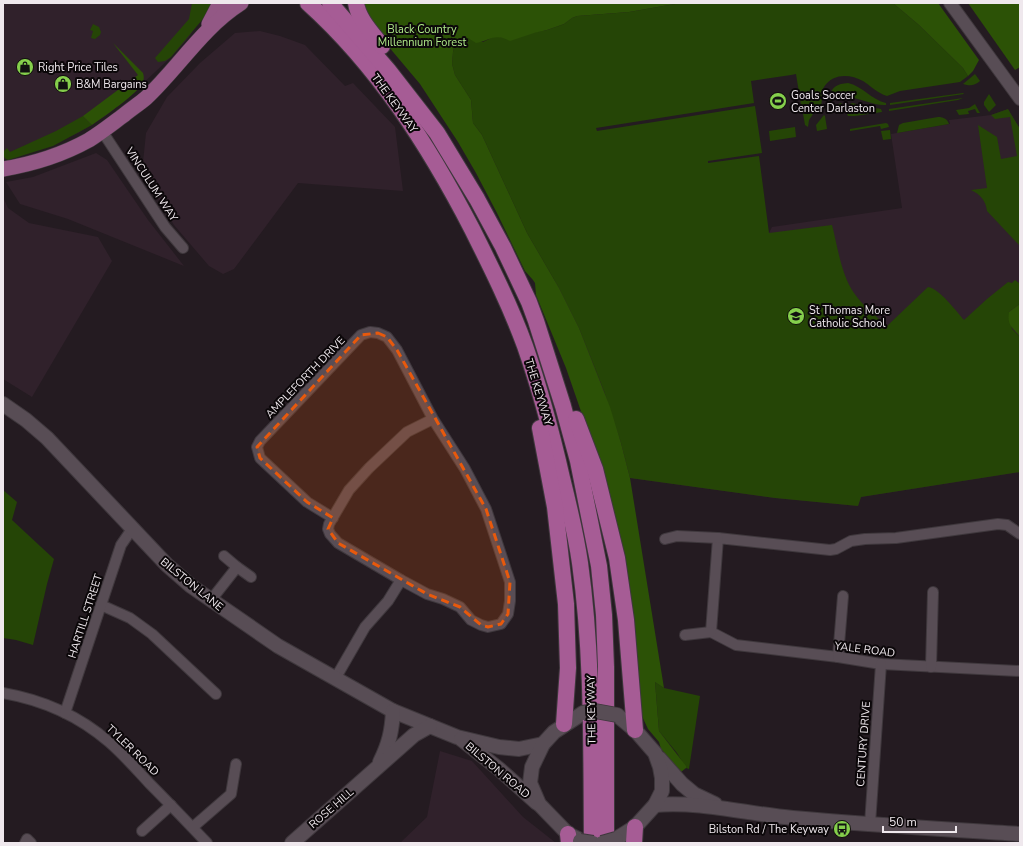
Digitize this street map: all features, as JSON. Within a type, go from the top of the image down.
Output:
[{"type":"highway","name":"THE KEYWAY","points":[[308,3],[338,32],[362,59],[396,102],[428,149],[487,259],[512,313],[525,347],[547,418],[572,520],[580,562],[586,612],[591,687],[581,841]]},
{"type":"highway","name":"THE KEYWAY","points":[[330,3],[388,70],[437,134],[477,198],[504,246],[536,321],[564,406],[599,566],[604,615],[611,841]]},
{"type":"highway","points":[[356,3],[356,8],[368,28],[407,77],[426,106],[437,134]]},
{"type":"highway","points":[[512,313],[538,419],[555,507],[561,551],[566,604],[568,668],[564,724]]},
{"type":"highway","points":[[536,321],[595,470],[617,558],[626,620],[635,730]]},
{"type":"main road","points":[[199,38],[220,3]]},
{"type":"main road","points":[[3,169],[32,164],[56,155],[89,140],[102,131],[146,98],[199,38],[224,15],[241,3]]},
{"type":"main road","name":"BILSTON LANE","points":[[3,404],[26,420],[47,438],[167,565],[191,586],[278,646],[393,711]]},
{"type":"main road","name":"BILSTON ROAD","points":[[393,711],[457,737],[499,747],[519,749],[543,744]]},
{"type":"main road","name":"ROSE HILL","points":[[371,774],[380,762],[388,746],[392,730],[393,711]]},
{"type":"main road","points":[[539,804],[530,783],[532,767],[543,744],[564,724],[583,713],[595,711],[617,716],[635,730],[682,784],[694,794],[722,808]]},
{"type":"main road","name":"ROSE HILL","points":[[292,843],[414,735],[430,726]]},
{"type":"main road","name":"BILSTON ROAD","points":[[457,737],[499,769],[581,841]]},
{"type":"main road","points":[[602,843],[634,835],[655,805],[662,791],[662,778],[655,753]]},
{"type":"main road","points":[[655,805],[675,804],[722,808],[791,818],[1020,834]]},
{"type":"street","points":[[950,3],[1020,99]]},
{"type":"street","name":"VINCULUM WAY","points":[[102,131],[165,227],[183,248]]},
{"type":"street","name":"AMPLEFORTH DRIVE","points":[[333,518],[307,502],[260,458],[257,447],[260,441],[361,335],[374,332],[387,337],[397,350],[434,419]]},
{"type":"street","points":[[434,419],[465,469],[486,509],[510,582],[508,614],[501,624],[488,627],[471,620],[460,607],[443,599],[427,594],[338,543],[332,538],[328,529],[333,518],[349,490],[378,458],[407,432],[434,419]]},
{"type":"street","points":[[665,539],[678,536],[718,538],[830,550],[836,549],[851,541],[896,538],[998,524],[1007,525],[1020,534]]},
{"type":"street","name":"HARTILL STREET","points":[[66,713],[121,545],[132,529]]},
{"type":"street","points":[[685,635],[711,632],[718,538]]},
{"type":"street","points":[[224,556],[251,577]]},
{"type":"street","points":[[211,600],[237,567]]},
{"type":"street","points":[[335,679],[365,627],[388,601],[401,580]]},
{"type":"street","points":[[930,667],[933,592]]},
{"type":"street","points":[[838,657],[843,596]]},
{"type":"street","points":[[101,605],[130,618],[152,634],[216,694]]},
{"type":"street","name":"YALE ROAD","points":[[711,632],[736,645],[838,657],[881,664],[1020,671]]},
{"type":"street","name":"CENTURY DRIVE","points":[[870,824],[881,664]]},
{"type":"street","name":"TYLER ROAD","points":[[3,693],[43,702],[88,725],[110,743],[207,843]]},
{"type":"street","points":[[192,828],[231,794],[236,764]]},
{"type":"street","points":[[142,831],[171,805]]},
{"type":"street","points":[[25,843],[27,839],[31,843]]},
{"type":"highlighted area","points":[[378,333],[387,337],[397,350],[486,509],[510,582],[508,614],[501,624],[488,627],[481,625],[460,607],[427,594],[338,543],[328,529],[333,518],[307,502],[260,458],[257,447],[361,335]]},
{"type":"shaded area","points":[[3,3],[206,3],[206,8],[189,37],[171,57],[124,101],[105,116],[78,133],[16,158],[3,160]]},
{"type":"shaded area","points":[[260,31],[305,45],[345,86],[353,83],[395,127],[403,191],[298,183],[234,269],[223,274],[209,266],[174,225],[142,172],[146,133],[167,97],[200,63],[235,33]]},
{"type":"shaded area","name":"St Thomas More Catholic School","points":[[1008,109],[1020,129],[1020,472],[861,497],[858,506],[775,498],[630,478],[621,443],[579,328],[554,279],[769,233],[772,227],[902,208],[891,134],[950,124],[949,120],[991,115]]},
{"type":"shaded area","points":[[96,153],[107,160],[148,220],[184,266],[68,219],[20,204],[6,182],[33,177]]},
{"type":"shaded area","points":[[3,197],[8,208],[29,223],[98,237],[112,261],[32,397],[3,379]]},
{"type":"shaded area","points":[[440,751],[472,761],[523,817],[556,843],[400,843],[427,817]]},
{"type":"green space","points":[[192,3],[212,3],[207,14],[171,57],[165,61],[158,62],[155,58],[189,19]]},
{"type":"green space","name":"Black Country Millennium Forest","points":[[361,3],[680,3],[629,12],[577,16],[564,24],[510,41],[496,37],[476,43],[468,38],[455,40],[452,64],[455,75],[471,100],[473,123],[482,135],[527,233],[559,288],[579,328],[610,407],[630,478],[664,688],[655,682],[659,731],[686,766],[686,768],[681,772],[661,749],[659,742],[648,729],[641,714],[594,449],[566,368],[536,295],[535,283],[525,271],[497,213],[458,142],[420,84],[383,40]]},
{"type":"green space","points":[[680,3],[893,3],[919,25],[963,68],[968,76],[960,82],[900,91],[887,96],[863,81],[853,77],[837,77],[828,82],[824,87],[821,105],[815,112],[801,105],[796,74],[751,81],[754,103],[596,128],[597,131],[755,106],[762,153],[708,161],[708,163],[759,156],[769,233],[832,225],[840,260],[850,286],[861,302],[887,326],[928,287],[943,296],[964,320],[1008,282],[1012,283],[1015,280],[1020,283],[1020,304],[1009,312],[1012,329],[1020,337],[1020,472],[861,497],[858,506],[775,498],[630,478],[621,443],[604,391],[579,328],[559,288],[527,233],[482,135],[473,123],[471,100],[455,75],[452,64],[453,52],[455,41],[468,38],[483,42],[495,36],[504,38],[547,30],[564,24],[577,16],[629,12]]},
{"type":"green space","points":[[893,3],[938,3],[979,60],[973,71],[968,76],[963,68],[919,25]]},
{"type":"green space","points":[[968,3],[1020,3],[1020,67],[1015,70]]},
{"type":"green space","points":[[93,24],[99,27],[101,32],[95,39],[91,38],[93,31],[90,30]]},
{"type":"green space","points":[[113,43],[143,73],[144,78],[135,92],[92,125],[83,116],[138,75]]},
{"type":"green space","points":[[975,74],[980,81],[972,85],[963,84]]},
{"type":"green space","points":[[848,83],[886,103],[886,105],[874,104],[850,97],[839,97],[830,101],[829,96],[834,88],[838,85]]},
{"type":"green space","points":[[964,94],[890,105],[890,103]]},
{"type":"green space","points":[[989,94],[996,105],[989,112],[984,105],[984,102]]},
{"type":"green space","points":[[963,98],[958,100],[889,111],[889,109]]},
{"type":"green space","points":[[841,103],[842,104],[840,114],[832,107]]},
{"type":"green space","points":[[852,103],[881,109],[882,112],[848,116],[847,108],[848,105]]},
{"type":"green space","points":[[975,104],[980,113],[977,113],[975,109],[968,111],[969,114],[959,115],[956,110],[969,108]]},
{"type":"green space","points":[[802,108],[813,114],[809,120],[808,127],[805,125]]},
{"type":"green space","points":[[1008,109],[1020,129],[1020,246],[987,211],[982,198],[971,190],[987,188],[978,125],[997,137],[1001,159],[1017,156],[1010,117],[995,119],[991,115]]},
{"type":"green space","points":[[824,115],[827,129],[817,131],[816,125]]},
{"type":"green space","points":[[83,116],[92,125],[53,146],[8,160],[4,157],[3,152],[7,148],[10,152],[56,131]]},
{"type":"green space","points":[[942,117],[949,124],[897,133],[899,125],[903,123]]},
{"type":"green space","points":[[886,123],[889,127],[881,129],[880,126],[850,131],[850,129]]},
{"type":"green space","points":[[795,127],[796,137],[770,141],[769,131]]},
{"type":"green space","points":[[890,130],[891,139],[883,140],[881,131]]},
{"type":"green space","points":[[1020,304],[1020,337],[1009,323],[1009,312]]},
{"type":"green space","points":[[3,490],[17,502],[12,520],[54,559],[33,645],[3,638]]},
{"type":"green space","points":[[655,682],[664,688],[700,696],[689,769],[686,768],[677,753],[659,731]]},
{"type":"place","name":"Right Price Tiles","points":[[25,67]]},
{"type":"place","name":"B&M Bargains","points":[[63,84]]},
{"type":"place","name":"Goals Soccer Center Darlaston","points":[[778,101]]},
{"type":"place","name":"St Thomas More Catholic School","points":[[796,316]]},
{"type":"place","name":"Bilston Rd / The Keyway","points":[[842,829]]}]
